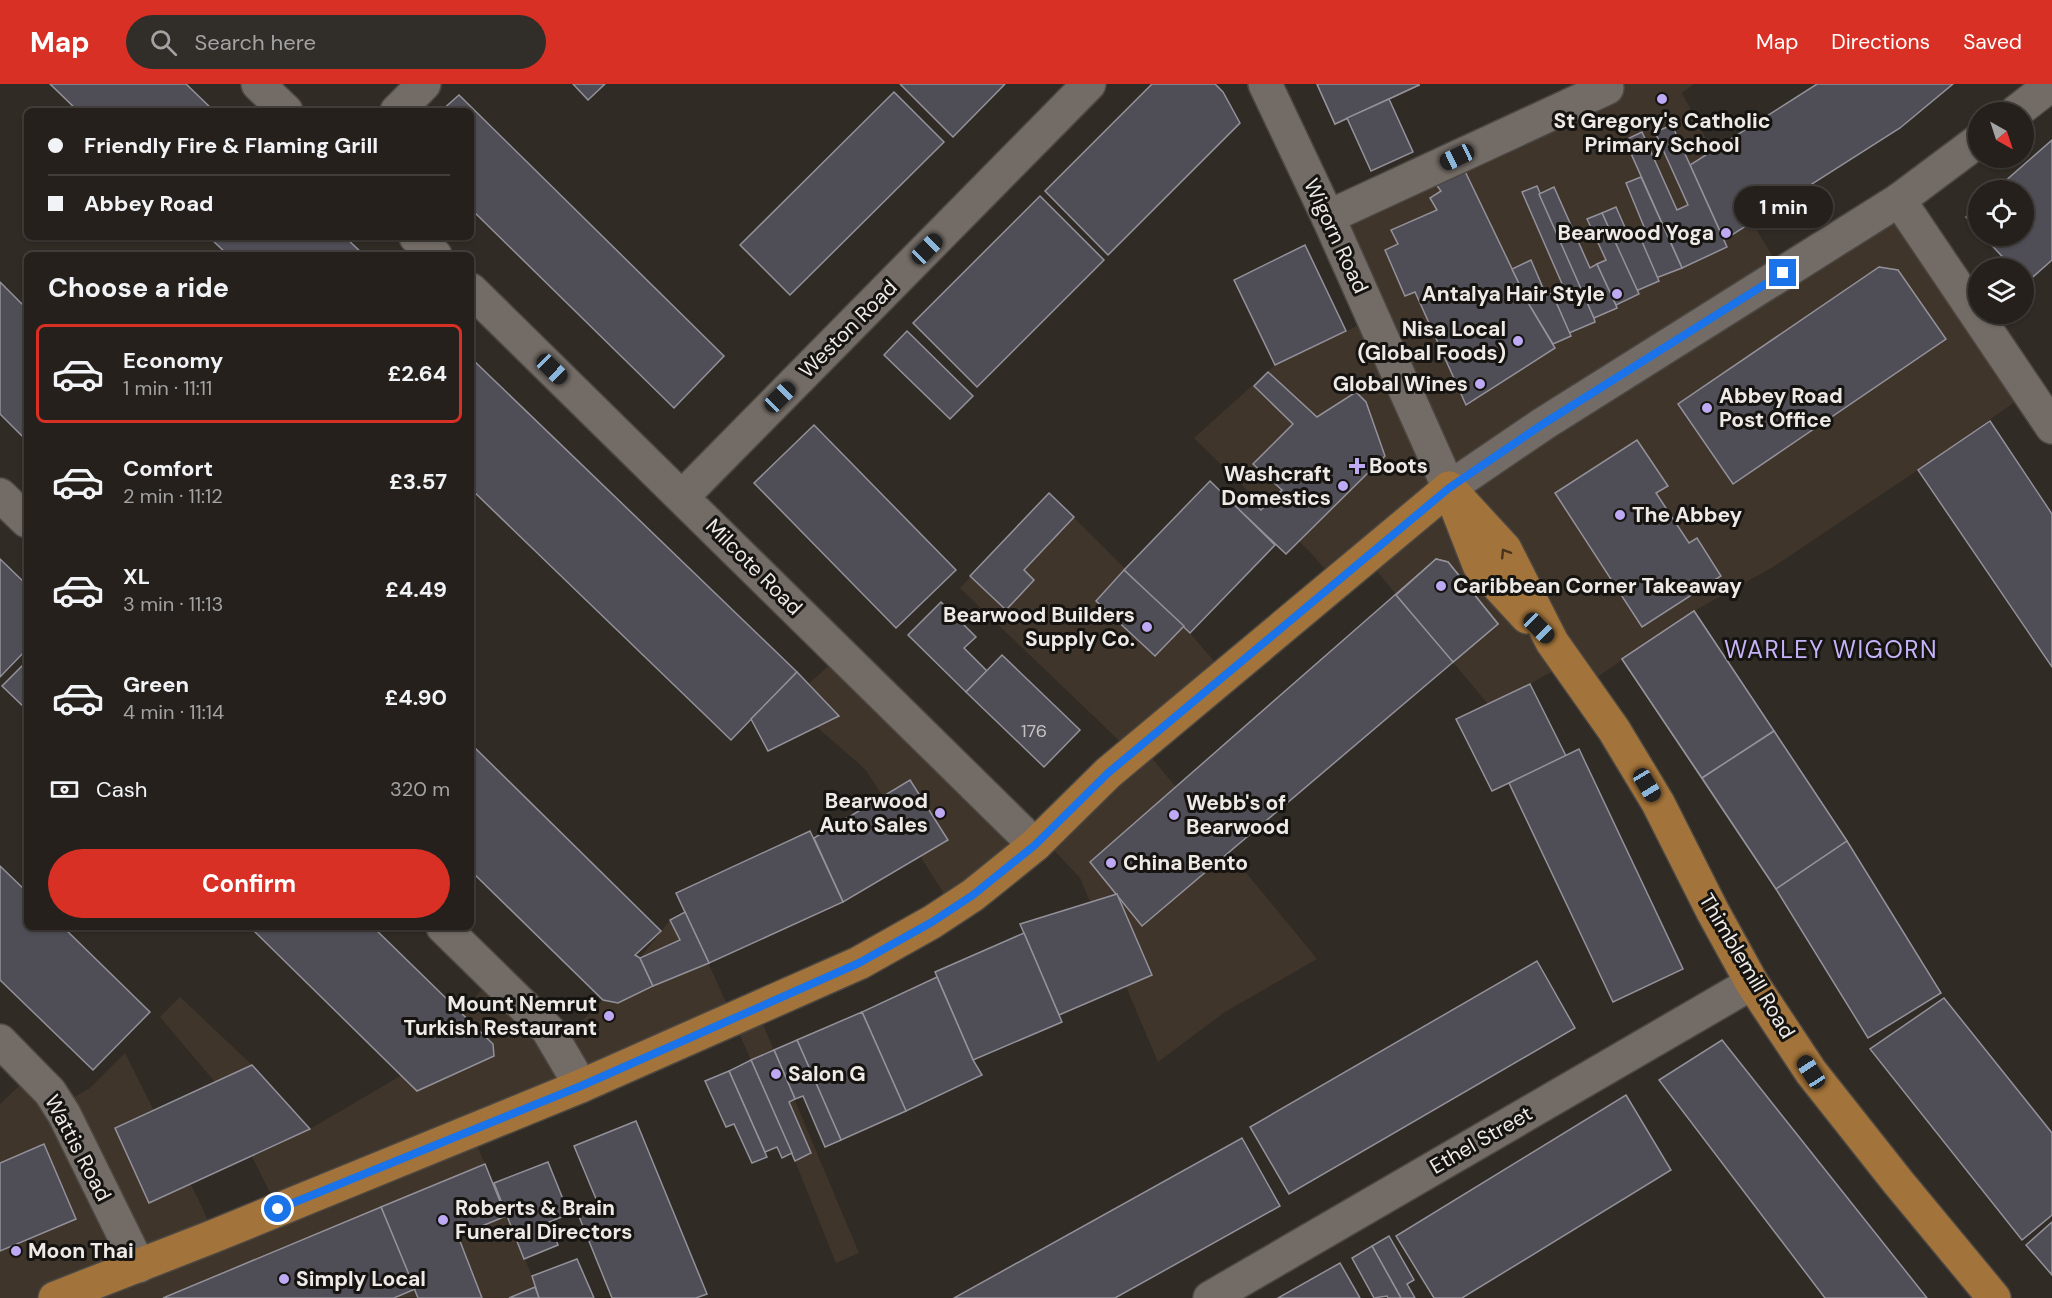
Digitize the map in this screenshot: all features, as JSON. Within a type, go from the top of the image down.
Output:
[{"type":"main road","name":"Thimblemill Road","points":[[1449,488],[1505,549],[1552,642],[1614,730],[1658,803],[1752,983],[1811,1072],[1994,1298]]},
{"type":"main road","points":[[55,1298],[581,1086],[859,963],[932,922],[973,895],[1035,845],[1108,773],[1449,488]]},
{"type":"street","points":[[258,84],[283,108]]},
{"type":"street","points":[[400,108],[424,84]]},
{"type":"street","name":"Weston Road","points":[[683,496],[1089,84]]},
{"type":"street","name":"Wigorn Road","points":[[1265,84],[1328,217],[1449,488]]},
{"type":"street","points":[[2029,102],[2052,84]]},
{"type":"street","points":[[1328,217],[1607,88]]},
{"type":"street","points":[[1449,488],[1543,424],[1899,200],[1968,148]]},
{"type":"street","points":[[1899,200],[2052,427]]},
{"type":"street","points":[[419,240],[432,252]]},
{"type":"street","name":"Milcote Road","points":[[474,293],[683,496],[1035,845]]},
{"type":"street","points":[[0,495],[24,518]]},
{"type":"street","points":[[446,930],[549,1030],[581,1086]]},
{"type":"street","name":"Ethel Street","points":[[1210,1298],[1752,983]]},
{"type":"street","name":"Wattis Road","points":[[0,1041],[50,1092],[64,1114],[138,1266]]},
{"type":"shaded area","points":[[1588,84],[1694,84],[1682,93],[1741,205],[1783,273],[1899,200],[1968,302],[1968,324],[1983,324],[2029,392],[1773,567],[1694,611],[1584,686],[1567,663],[1488,704],[1365,557],[1336,582],[1312,554],[1194,438],[1275,365],[1374,318],[1323,207]]},
{"type":"shaded area","points":[[1049,493],[1190,633],[1226,675],[1142,746],[1317,959],[1225,1012],[1158,1062],[1080,878],[1042,837],[1132,753],[960,588]]},
{"type":"shaded area","points":[[842,654],[1035,845],[953,908],[866,770],[788,702]]},
{"type":"shaded area","points":[[685,912],[733,1018],[756,1008],[859,1253],[836,1263],[795,1161],[733,1019],[471,1131],[532,1276],[539,1298],[0,1298],[0,1104],[33,1073],[59,1106],[90,1088],[125,1053],[214,1235],[278,1209],[215,1082],[160,1017],[180,997],[252,1065],[310,1129],[402,1075],[494,977],[558,1045],[603,1000],[670,920]]},
{"type":"building","points":[[50,84],[186,84],[211,108],[75,108]]},
{"type":"building","points":[[573,84],[605,84],[588,100]]},
{"type":"building","points":[[900,84],[1005,84],[953,137]]},
{"type":"building","points":[[1152,84],[1215,84],[1223,92],[1240,123],[1108,255],[1045,191]]},
{"type":"building","points":[[1317,84],[1418,84],[1419,85],[1335,124]]},
{"type":"building","points":[[1317,84],[1418,84],[1419,85],[1335,124]]},
{"type":"building","points":[[1817,84],[1953,84],[1900,128],[1724,240],[1690,165]]},
{"type":"building","points":[[894,92],[944,142],[790,295],[740,245]]},
{"type":"building","points":[[459,95],[472,108],[444,108]]},
{"type":"building","points":[[1389,99],[1413,152],[1371,171],[1347,118]]},
{"type":"building","points":[[474,110],[724,356],[674,408],[474,212]]},
{"type":"building","points":[[1672,125],[1727,247],[1682,268],[1625,140],[1642,132],[1677,210],[1688,205],[1655,132]]},
{"type":"building","points":[[2052,140],[2052,260],[2034,276],[2034,258],[2004,258],[1992,246],[2034,246],[2034,180],[2006,180],[2020,168],[2034,168],[2034,156]]},
{"type":"building","points":[[1461,163],[1530,306],[1555,348],[1466,405],[1415,292],[1405,296],[1385,250],[1398,244],[1391,230],[1437,210],[1430,198],[1441,191],[1430,176]]},
{"type":"building","points":[[1641,177],[1682,268],[1656,278],[1640,237],[1647,234],[1626,183]]},
{"type":"building","points":[[1537,186],[1595,322],[1569,333],[1551,290],[1563,286],[1522,192]]},
{"type":"building","points":[[1554,187],[1590,268],[1597,264],[1617,308],[1594,318],[1539,194]]},
{"type":"building","points":[[1040,196],[1104,260],[977,387],[913,323]]},
{"type":"building","points":[[1616,207],[1631,241],[1640,237],[1659,281],[1636,291],[1602,213]]},
{"type":"building","points":[[1602,213],[1639,294],[1616,305],[1597,264],[1606,260],[1587,219]]},
{"type":"building","points":[[212,240],[348,240],[361,252],[225,252]]},
{"type":"building","points":[[1305,245],[1346,331],[1275,365],[1234,280]]},
{"type":"building","points":[[1531,260],[1546,295],[1552,293],[1571,336],[1553,344],[1530,306],[1512,269]]},
{"type":"building","points":[[1879,267],[1898,270],[1946,339],[1733,484],[1678,404]]},
{"type":"building","points":[[0,282],[24,306],[24,438],[0,414]]},
{"type":"building","points":[[907,331],[973,396],[950,419],[884,355]]},
{"type":"building","points":[[474,361],[797,672],[731,740],[474,492]]},
{"type":"building","points":[[1268,372],[1317,417],[1356,392],[1366,402],[1385,456],[1286,554],[1232,503],[1244,493],[1261,510],[1282,490],[1253,464],[1293,424],[1254,386]]},
{"type":"building","points":[[1990,421],[2052,514],[2052,667],[1918,470]]},
{"type":"building","points":[[814,425],[956,570],[896,628],[754,483]]},
{"type":"building","name":"The Abbey","points":[[1637,440],[1668,486],[1656,493],[1689,543],[1697,538],[1721,576],[1642,627],[1555,493]]},
{"type":"building","points":[[1210,481],[1275,545],[1190,633],[1124,570]]},
{"type":"building","points":[[1049,493],[1074,517],[1024,570],[1034,580],[1006,610],[970,576]]},
{"type":"building","points":[[0,559],[24,582],[24,652],[0,677]]},
{"type":"building","points":[[1436,559],[1448,562],[1498,624],[1142,926],[1090,862]]},
{"type":"building","points":[[1436,559],[1448,562],[1498,624],[1453,662],[1396,595]]},
{"type":"building","points":[[1124,570],[1184,626],[1155,656],[1096,601]]},
{"type":"building","points":[[941,602],[976,637],[964,648],[987,671],[966,692],[908,635]]},
{"type":"building","points":[[1694,611],[1847,841],[1776,889],[1622,659]]},
{"type":"building","points":[[1694,611],[1774,731],[1702,778],[1622,659]]},
{"type":"building","points":[[1002,655],[1080,730],[1044,767],[966,692]]},
{"type":"building","points":[[24,664],[24,707],[2,686]]},
{"type":"building","points":[[797,672],[839,716],[768,751],[751,719]]},
{"type":"building","points":[[1530,684],[1566,756],[1492,791],[1456,719]]},
{"type":"building","points":[[1774,731],[1847,841],[1776,889],[1702,778]]},
{"type":"building","points":[[474,747],[661,931],[635,955],[640,958],[653,986],[618,1003],[603,1000],[474,874]]},
{"type":"building","points":[[1579,749],[1683,969],[1613,1002],[1509,783]]},
{"type":"building","points":[[910,780],[948,840],[843,902],[814,838]]},
{"type":"building","points":[[810,831],[843,902],[709,963],[676,893]]},
{"type":"building","points":[[1847,841],[1941,993],[1868,1038],[1776,889]]},
{"type":"building","points":[[0,866],[24,889],[24,930],[66,930],[150,1012],[93,1070],[0,980]]},
{"type":"building","points":[[1117,894],[1152,975],[1059,1015],[1020,924]]},
{"type":"building","points":[[685,912],[709,963],[653,986],[640,958],[680,940],[670,920]]},
{"type":"building","points":[[253,930],[376,930],[493,1044],[494,1056],[417,1091]]},
{"type":"building","points":[[1024,933],[1062,1022],[973,1060],[935,972]]},
{"type":"building","points":[[1537,961],[1575,1028],[1289,1194],[1250,1127]]},
{"type":"building","points":[[937,977],[973,1060],[982,1075],[906,1111],[862,1012]]},
{"type":"building","points":[[1944,998],[2052,1133],[2052,1215],[2022,1240],[1870,1049]]},
{"type":"building","points":[[862,1012],[906,1111],[841,1140],[797,1040]]},
{"type":"building","points":[[797,1040],[841,1140],[825,1147],[803,1096],[795,1099],[774,1050]]},
{"type":"building","points":[[1722,1040],[1927,1298],[1825,1298],[1659,1080]]},
{"type":"building","points":[[774,1050],[795,1099],[789,1102],[811,1153],[795,1161],[751,1060]]},
{"type":"building","points":[[751,1060],[792,1153],[782,1158],[777,1147],[765,1152],[729,1071]]},
{"type":"building","points":[[252,1065],[310,1129],[149,1203],[115,1128]]},
{"type":"building","points":[[729,1071],[767,1157],[752,1163],[734,1124],[726,1127],[705,1081]]},
{"type":"building","points":[[1626,1095],[1671,1170],[1462,1298],[1434,1298],[1396,1236]]},
{"type":"building","points":[[636,1121],[707,1294],[696,1298],[612,1298],[578,1214],[599,1206],[574,1146]]},
{"type":"building","points":[[1242,1138],[1280,1206],[1115,1298],[954,1298]]},
{"type":"building","points":[[44,1144],[76,1219],[0,1251],[0,1163]]},
{"type":"building","points":[[548,1162],[569,1214],[549,1222],[558,1245],[524,1259],[494,1183]]},
{"type":"building","points":[[485,1164],[506,1216],[458,1236],[482,1298],[418,1298],[381,1207]]},
{"type":"building","points":[[381,1207],[415,1289],[394,1298],[163,1298]]},
{"type":"building","points":[[2052,1222],[2052,1275],[2026,1245]]},
{"type":"building","points":[[1389,1236],[1414,1280],[1407,1284],[1415,1298],[1401,1298],[1372,1246]]},
{"type":"building","points":[[1372,1246],[1401,1298],[1388,1298],[1387,1296],[1374,1298],[1352,1258]]},
{"type":"building","points":[[577,1259],[594,1298],[539,1298],[532,1276]]},
{"type":"building","points":[[1340,1263],[1360,1298],[1278,1298]]},
{"type":"building","points":[[535,1287],[539,1298],[509,1298]]},
{"type":"place","name":"St Gregory's Catholic Primary School","points":[[1662,99]]},
{"type":"place","name":"Bearwood Yoga","points":[[1726,233]]},
{"type":"place","name":"Antalya Hair Style","points":[[1617,294]]},
{"type":"place","name":"Nisa Local (Global Foods)","points":[[1518,341]]},
{"type":"place","name":"Global Wines","points":[[1480,384]]},
{"type":"place","name":"Abbey Road Post Office","points":[[1707,408]]},
{"type":"place","name":"Boots","points":[[1357,466]]},
{"type":"place","name":"Washcraft Domestics","points":[[1343,486]]},
{"type":"place","name":"The Abbey","points":[[1620,515]]},
{"type":"place","name":"Caribbean Corner Takeaway","points":[[1441,586]]},
{"type":"place","name":"Bearwood Builders Supply Co.","points":[[1147,627]]},
{"type":"place","name":"Bearwood Auto Sales","points":[[940,813]]},
{"type":"place","name":"Webb's of Bearwood","points":[[1174,815]]},
{"type":"place","name":"China Bento","points":[[1111,863]]},
{"type":"place","name":"Mount Nemrut Turkish Restaurant","points":[[609,1016]]},
{"type":"place","name":"Salon G","points":[[776,1074]]},
{"type":"place","name":"Roberts & Brain Funeral Directors","points":[[443,1220]]},
{"type":"place","name":"Moon Thai","points":[[16,1251]]},
{"type":"place","name":"Simply Local","points":[[284,1279]]},
{"type":"district","name":"WARLEY WIGORN","points":[[1831,649]]},
{"type":"route","points":[[278,1209],[581,1086],[859,963],[932,922],[973,895],[1035,845],[1108,773],[1449,488],[1543,424],[1783,273]]}]
